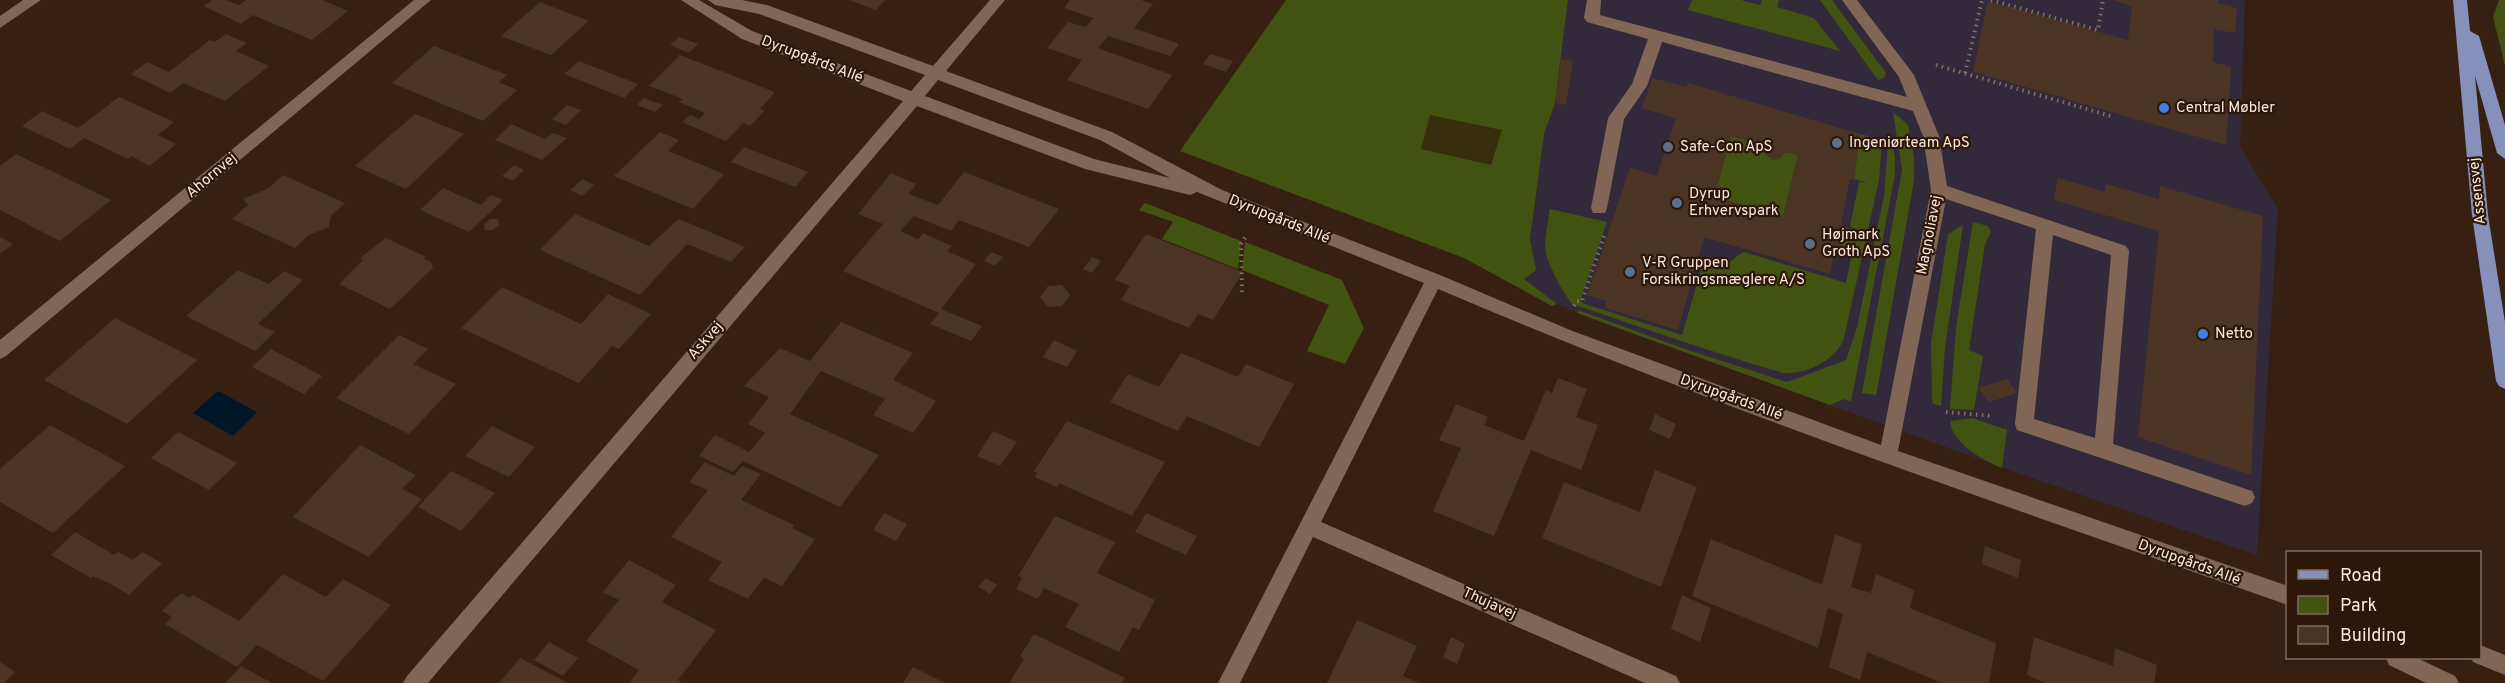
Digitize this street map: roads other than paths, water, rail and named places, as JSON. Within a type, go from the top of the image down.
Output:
[{"type":"main road","name":"Assensvej","points":[[2461,0],[2505,153]]},
{"type":"main road","name":"Assensvej","points":[[2461,0],[2480,215],[2505,381]]},
{"type":"street","points":[[0,21],[25,0]]},
{"type":"street","points":[[0,21],[34,0]]},
{"type":"street","name":"Ahornvej","points":[[0,351],[424,0]]},
{"type":"street","name":"Dyrupgårds Allé","points":[[688,0],[747,35],[1091,165],[1215,195]]},
{"type":"street","name":"Dyrupgårds Allé","points":[[715,0],[762,9],[1106,136],[1215,195],[1434,280],[1564,335],[1888,456],[2253,586],[2286,595]]},
{"type":"street","name":"Askvej","points":[[414,683],[998,0]]},
{"type":"street","points":[[1594,0],[1592,18],[1921,107]]},
{"type":"street","name":"Magnoliavej","points":[[1849,0],[1906,75],[1931,136],[1939,190],[1888,456]]},
{"type":"street","points":[[1599,208],[1616,118],[1639,87],[1657,35]]},
{"type":"street","points":[[1939,190],[2120,251],[2103,449]]},
{"type":"street","points":[[2045,226],[2024,424],[2244,497]]},
{"type":"street","points":[[1229,683],[1434,280]]},
{"type":"street","name":"Thujavej","points":[[1309,526],[1669,683]]},
{"type":"street","name":"Dyrupgårds Allé","points":[[2253,586],[2286,602]]},
{"type":"street","points":[[2481,655],[2505,664]]},
{"type":"street","points":[[2400,659],[2448,683]]},
{"type":"water","points":[[218,391],[257,412],[233,436],[193,413]]},
{"type":"place","name":"Central Møbler","points":[[2164,108]]},
{"type":"place","name":"Ingeniørteam ApS","points":[[1837,143]]},
{"type":"place","name":"Safe-Con ApS","points":[[1668,147]]},
{"type":"place","name":"Dyrup Erhvervspark","points":[[1677,203]]},
{"type":"place","name":"Højmark Groth ApS","points":[[1810,244]]},
{"type":"place","name":"V-R Gruppen Forsikringsmæglere A/S","points":[[1630,272]]},
{"type":"place","name":"Netto","points":[[2203,334]]}]
